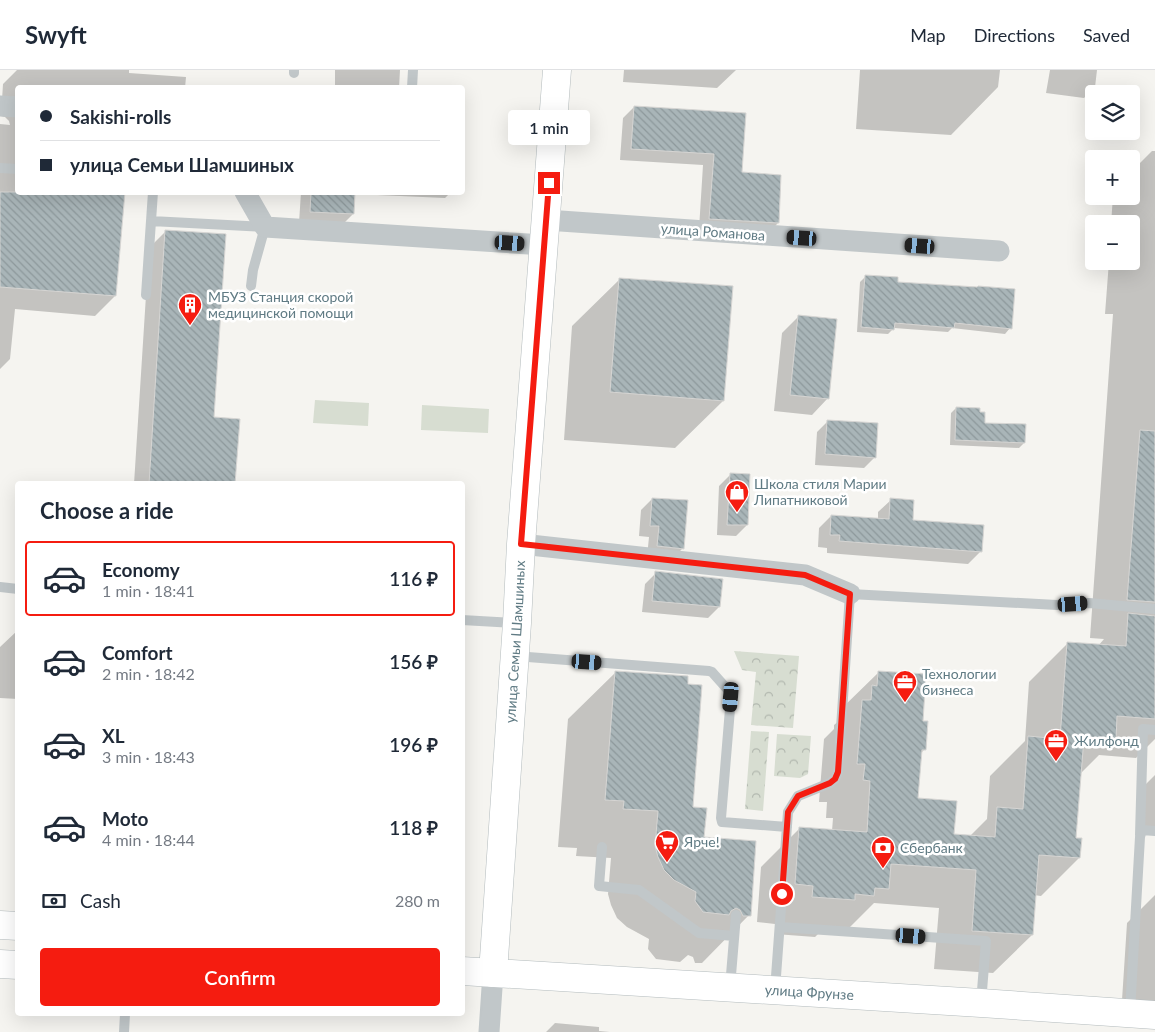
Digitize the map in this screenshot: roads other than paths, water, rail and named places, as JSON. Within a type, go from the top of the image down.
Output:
[{"type":"street","name":"улица Семьи Шамшиных","points":[[489,1032],[521,544],[557,70]]},
{"type":"street","points":[[0,106],[15,107]]},
{"type":"street","points":[[247,195],[265,227]]},
{"type":"street","name":"улица Романова","points":[[265,227],[545,233],[999,251]]},
{"type":"street","points":[[521,544],[805,575],[850,594]]},
{"type":"street","points":[[0,925],[15,926]]},
{"type":"street","points":[[0,964],[15,965]]},
{"type":"street","name":"улица Фрунзе","points":[[465,972],[1142,1014]]},
{"type":"lane","points":[[412,85],[413,70]]},
{"type":"lane","points":[[0,168],[15,169]]},
{"type":"lane","points":[[146,295],[153,195]]},
{"type":"lane","points":[[151,221],[265,227],[253,270],[251,286]]},
{"type":"lane","points":[[0,587],[15,588]]},
{"type":"lane","points":[[775,990],[788,812],[798,796],[830,783],[835,779],[838,772],[850,594],[1058,605],[1089,603],[1155,609]]},
{"type":"lane","points":[[465,620],[517,623]]},
{"type":"lane","points":[[515,656],[712,672],[728,690],[731,697],[722,822],[787,828]]},
{"type":"lane","points":[[1142,1014],[1140,837],[1143,729],[1155,730]]},
{"type":"lane","points":[[1140,837],[1142,830],[1155,832]]},
{"type":"lane","points":[[602,848],[599,886],[639,890],[699,933],[734,936]]},
{"type":"lane","points":[[730,988],[736,915]]},
{"type":"lane","points":[[780,928],[986,941],[981,1003]]},
{"type":"lane","points":[[124,1032],[125,1016]]},
{"type":"place","name":"МБУЗ Станция скорой медицинской помощи","points":[[190,326]]},
{"type":"place","name":"Школа стиля Марии Липатниковой","points":[[737,513]]},
{"type":"place","name":"Технологии бизнеса","points":[[905,703]]},
{"type":"place","name":"Жилфонд","points":[[1056,762]]},
{"type":"place","name":"Ярче!","points":[[667,863]]},
{"type":"place","name":"Сбербанк","points":[[883,869]]}]
